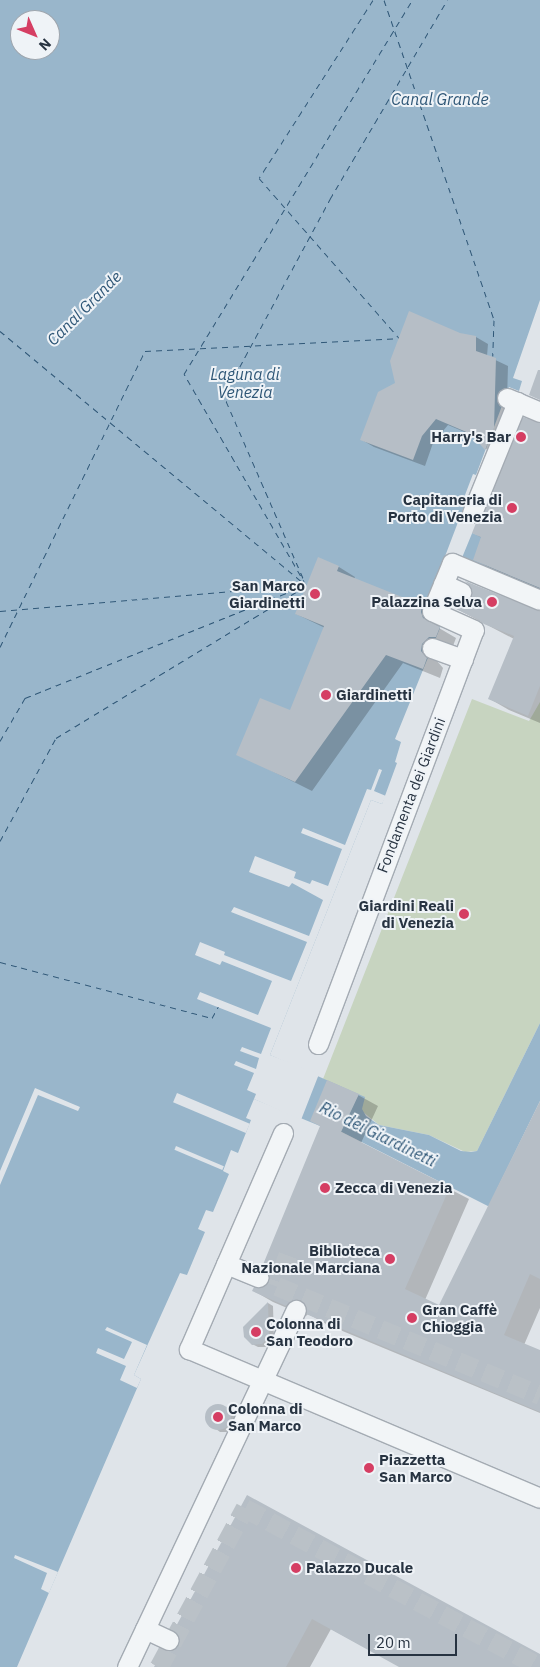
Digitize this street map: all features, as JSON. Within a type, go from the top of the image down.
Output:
[{"type":"street","points":[[472,513],[511,399],[540,412]]},
{"type":"street","name":"Fondamenta dei Giardini","points":[[318,1044],[462,659],[480,625],[432,612],[452,563],[540,600]]},
{"type":"street","points":[[443,584],[462,592]]},
{"type":"street","points":[[432,648],[462,659]]},
{"type":"street","points":[[283,1133],[190,1349],[540,1498]]},
{"type":"street","points":[[226,1264],[258,1278]]},
{"type":"street","points":[[127,1667],[294,1313]]},
{"type":"street","points":[[145,1628],[169,1640]]},
{"type":"green space","name":"Giardini Reali di Venezia","points":[[472,699],[529,721],[540,702],[540,1023],[477,1151],[465,1152],[429,1135],[379,1125],[323,1079]]},
{"type":"water","name":"Laguna di Venezia","points":[[0,0],[540,0],[540,300],[513,378],[522,381],[519,391],[509,387],[476,475],[473,474],[465,495],[469,497],[457,526],[540,564],[540,596],[445,556],[422,615],[442,623],[395,739],[401,742],[395,762],[397,763],[382,804],[371,800],[270,1055],[365,1097],[362,1109],[366,1116],[379,1125],[429,1135],[461,1151],[471,1152],[477,1151],[540,1023],[540,1101],[497,1189],[529,1227],[324,1123],[320,1126],[254,1099],[246,1118],[251,1120],[238,1153],[231,1150],[223,1171],[229,1174],[213,1212],[206,1210],[198,1229],[205,1232],[187,1275],[180,1273],[134,1375],[141,1379],[17,1667],[0,1667]]},
{"type":"pier","points":[[463,509],[466,510],[460,525],[473,531],[459,565],[444,559]]},
{"type":"pier","points":[[379,769],[382,770],[374,791],[386,796],[382,804],[371,800],[270,1055],[319,1074],[301,1120],[254,1099],[256,1094],[247,1090],[254,1073],[234,1065],[236,1061],[256,1069],[259,1058],[240,1051],[242,1047],[261,1054],[271,1028],[197,999],[200,992],[258,1015],[272,981],[222,961],[220,965],[195,955],[200,942],[225,952],[224,955],[291,981],[307,942],[231,912],[234,907],[309,936],[323,900],[292,883],[289,887],[249,872],[255,856],[296,872],[294,878],[310,884],[312,880],[328,886],[342,849],[301,833],[303,828],[345,845],[367,789],[371,790]]},
{"type":"pier","points":[[35,1088],[80,1107],[78,1111],[38,1095],[0,1185],[0,1171]]},
{"type":"pier","points":[[177,1093],[250,1124],[246,1133],[173,1102]]},
{"type":"pier","points":[[176,1146],[224,1166],[222,1170],[174,1150]]},
{"type":"pier","points":[[107,1327],[147,1345],[134,1375],[141,1379],[137,1388],[120,1380],[126,1366],[96,1353],[98,1348],[124,1359],[132,1342],[105,1330]]},
{"type":"pier","points":[[15,1555],[58,1572],[49,1593],[41,1589],[47,1573],[14,1558]]},
{"type":"building","points":[[409,311],[460,333],[476,336],[476,351],[496,358],[494,428],[485,450],[471,434],[436,419],[422,436],[413,460],[360,440],[378,392],[395,383],[390,361]]},
{"type":"building","points":[[538,370],[540,370],[540,400],[529,395]]},
{"type":"building","name":"Capitaneria di Porto di Venezia","points":[[523,417],[540,423],[540,588],[473,560],[481,537],[472,533],[476,523],[482,517]]},
{"type":"building","name":"Giardinetti","points":[[318,557],[339,566],[337,571],[422,605],[421,612],[423,618],[440,627],[436,637],[429,637],[422,644],[421,651],[427,658],[423,669],[386,655],[295,782],[236,755],[260,698],[290,710],[324,626],[295,614]]},
{"type":"building","points":[[465,581],[540,611],[540,686],[528,716],[488,699],[514,636],[484,624],[454,608],[456,602],[467,601],[471,596],[470,586]]},
{"type":"building","name":"Biblioteca Nazionale Marciana","points":[[327,1080],[359,1094],[341,1132],[450,1187],[405,1289],[439,1305],[540,1101],[540,1279],[530,1274],[504,1335],[540,1350],[540,1412],[306,1314],[305,1304],[300,1300],[290,1301],[286,1306],[252,1291],[254,1287],[264,1286],[269,1281],[267,1271],[262,1267],[320,1126],[310,1121]]},
{"type":"building","name":"Colonna di San Teodoro","points":[[268,1302],[269,1337],[262,1344],[252,1345],[244,1337],[243,1327]]},
{"type":"building","name":"Colonna di San Marco","points":[[218,1404],[227,1408],[231,1417],[227,1426],[218,1430],[209,1426],[205,1417],[209,1408]]},
{"type":"building","name":"Palazzo Ducale","points":[[247,1495],[540,1654],[540,1667],[399,1667],[312,1619],[286,1667],[154,1667],[163,1650],[171,1651],[179,1645],[180,1638],[174,1630]]},
{"type":"ferry route","points":[[373,0],[259,178],[399,338]]},
{"type":"ferry route","points":[[384,0],[494,320],[493,356]]},
{"type":"ferry route","points":[[306,585],[184,374],[412,0]]},
{"type":"ferry route","points":[[303,578],[224,396],[330,199],[447,0]]},
{"type":"ferry route","points":[[0,331],[304,583]]},
{"type":"ferry route","points":[[0,647],[145,351],[398,338]]},
{"type":"ferry route","points":[[0,611],[306,585]]},
{"type":"ferry route","points":[[0,841],[56,738],[306,586]]},
{"type":"ferry route","points":[[0,741],[25,698],[301,587]]},
{"type":"ferry route","points":[[0,962],[212,1018],[218,1007]]},
{"type":"tunnel","points":[[288,1255],[277,1286],[540,1395]]},
{"type":"tunnel","points":[[159,1667],[245,1508],[540,1667]]},
{"type":"place","name":"Harry's Bar","points":[[521,437]]},
{"type":"place","name":"Capitaneria di Porto di Venezia","points":[[512,508]]},
{"type":"place","name":"San Marco Giardinetti","points":[[315,594]]},
{"type":"place","name":"Palazzina Selva","points":[[492,602]]},
{"type":"place","name":"Giardinetti","points":[[326,695]]},
{"type":"place","name":"Giardini Reali di Venezia","points":[[464,914]]},
{"type":"place","name":"Zecca di Venezia","points":[[325,1188]]},
{"type":"place","name":"Biblioteca Nazionale Marciana","points":[[390,1259]]},
{"type":"place","name":"Gran Caffè Chioggia","points":[[412,1318]]},
{"type":"place","name":"Colonna di San Teodoro","points":[[256,1332]]},
{"type":"place","name":"Colonna di San Marco","points":[[218,1417]]},
{"type":"place","name":"Piazzetta San Marco","points":[[369,1468]]},
{"type":"place","name":"Palazzo Ducale","points":[[296,1568]]},
{"type":"water label","name":"Canal Grande","points":[[440,99]]},
{"type":"water label","name":"Canal Grande","points":[[84,308]]},
{"type":"water label","name":"Rio dei Giardinetti","points":[[378,1134]]}]
